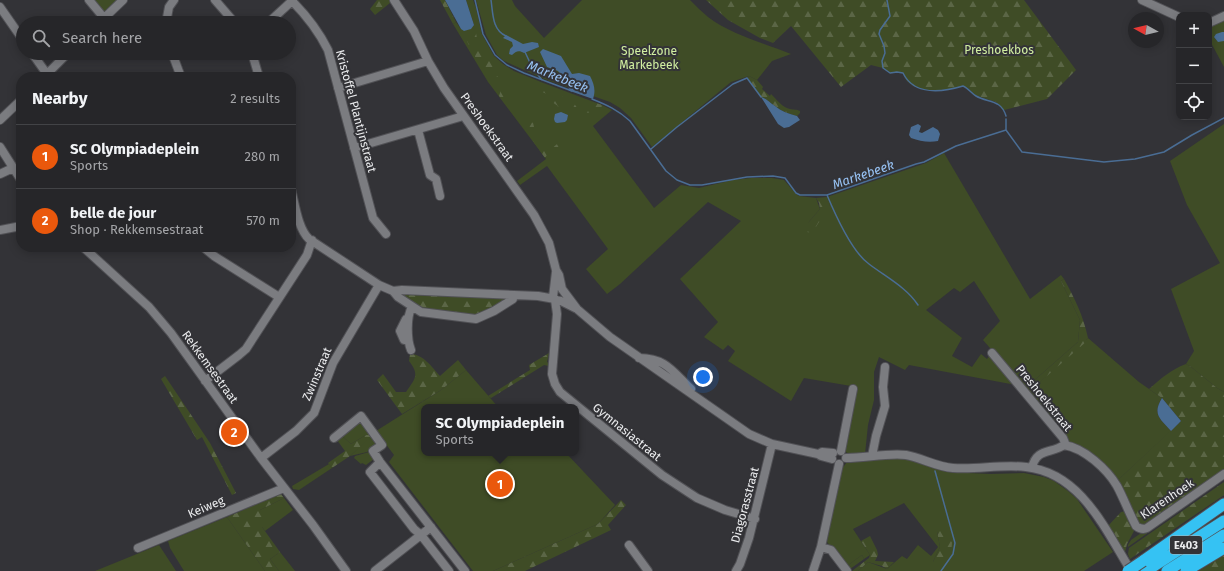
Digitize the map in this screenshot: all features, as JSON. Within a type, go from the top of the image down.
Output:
[{"type":"highway","points":[[1129,571],[1146,567],[1224,504]]},
{"type":"highway","name":"E403","points":[[1146,567],[1224,521]]},
{"type":"highway","name":"E403","points":[[1167,571],[1224,535]]},
{"type":"highway","points":[[1186,571],[1224,548]]},
{"type":"street","points":[[89,0],[99,16]]},
{"type":"street","points":[[106,16],[123,0]]},
{"type":"street","points":[[167,16],[169,7],[174,0]]},
{"type":"street","points":[[215,0],[229,16]]},
{"type":"street","points":[[276,16],[293,0]]},
{"type":"street","name":"Kristoffel Plantijnstraat","points":[[293,0],[321,36],[328,50],[373,218],[386,234]]},
{"type":"street","name":"Preshoekstraat","points":[[394,0],[414,31],[428,61],[444,88],[534,215],[549,243],[556,270],[559,275],[558,296]]},
{"type":"street","points":[[1142,0],[1176,16]]},
{"type":"street","points":[[0,7],[16,30]]},
{"type":"street","points":[[1212,22],[1224,16]]},
{"type":"street","points":[[36,60],[44,72]]},
{"type":"street","points":[[50,72],[61,60]]},
{"type":"street","points":[[175,60],[179,72]]},
{"type":"street","points":[[254,60],[257,72]]},
{"type":"street","points":[[338,88],[428,61]]},
{"type":"street","points":[[0,120],[16,105]]},
{"type":"street","points":[[354,148],[463,116]]},
{"type":"street","points":[[418,130],[430,175],[436,180],[440,196]]},
{"type":"street","points":[[0,147],[16,172]]},
{"type":"street","points":[[0,174],[13,168]]},
{"type":"street","points":[[296,206],[305,235],[379,285],[393,291],[398,297],[421,312],[476,319],[507,303],[513,299],[513,295]]},
{"type":"street","points":[[0,230],[16,227]]},
{"type":"street","points":[[205,381],[246,349],[307,255],[312,240]]},
{"type":"street","name":"Rekkemsestraat","points":[[89,252],[158,317],[171,333],[346,571]]},
{"type":"street","points":[[209,252],[279,298]]},
{"type":"street","name":"Zwinstraat","points":[[262,458],[296,431],[314,413],[333,363],[379,285]]},
{"type":"street","points":[[393,291],[402,290],[558,296],[577,309],[610,337],[705,404],[749,434],[772,444],[818,454],[822,452],[838,455],[905,455],[940,466],[952,468],[1013,466],[1032,468],[1056,476],[1068,483],[1078,492],[1092,510],[1115,545],[1129,571]]},
{"type":"street","name":"Gymnasiastraat","points":[[558,296],[560,307],[557,314],[552,374],[555,384],[560,392],[575,404]]},
{"type":"street","points":[[411,350],[408,340],[408,319],[412,307]]},
{"type":"street","name":"Preshoekstraat","points":[[992,353],[1063,438],[1065,443],[1061,447],[1040,454],[1036,458],[1032,468]]},
{"type":"street","points":[[872,456],[884,406],[883,387],[885,367]]},
{"type":"street","points":[[813,571],[822,547],[839,464],[834,463],[838,455],[853,389]]},
{"type":"street","name":"Gymnasiastraat","points":[[579,407],[662,475],[697,498],[724,510],[755,519]]},
{"type":"street","points":[[334,438],[361,416],[382,445],[373,451],[380,462],[465,571]]},
{"type":"street","name":"Diagorasstraat","points":[[736,571],[745,552],[755,519],[772,444]]},
{"type":"street","name":"Klarenhoek","points":[[1064,445],[1079,450],[1103,469],[1116,485],[1136,526],[1144,529],[1224,474]]},
{"type":"street","points":[[380,462],[370,472],[449,571]]},
{"type":"street","name":"Keiweg","points":[[138,548],[284,488]]},
{"type":"street","points":[[375,571],[431,527]]},
{"type":"street","points":[[629,545],[648,571]]},
{"type":"street","points":[[822,547],[831,550],[847,571]]},
{"type":"green space","points":[[94,0],[117,0],[105,13]]},
{"type":"green space","points":[[377,0],[398,0],[390,3],[375,15],[370,9]]},
{"type":"green space","points":[[440,0],[445,0],[456,22],[453,24]]},
{"type":"green space","points":[[466,0],[473,0],[482,34],[494,56],[503,64],[514,71],[612,110],[593,126],[654,208],[681,185],[699,188],[733,180],[772,178],[784,180],[799,196],[816,198],[820,209],[808,223],[830,205],[827,197],[926,163],[944,153],[1030,299],[1061,275],[1064,279],[1061,281],[1080,320],[1078,342],[1029,385],[1032,389],[1088,338],[1139,382],[1162,398],[1158,408],[1159,416],[1171,431],[1117,481],[1067,441],[1029,393],[983,340],[1000,321],[974,281],[960,292],[954,288],[926,310],[962,338],[952,356],[972,367],[981,354],[987,359],[990,355],[1016,385],[909,365],[905,370],[879,357],[874,372],[874,400],[868,425],[865,454],[849,454],[846,452],[846,447],[857,387],[804,378],[791,401],[728,361],[735,351],[728,345],[723,350],[704,337],[718,322],[680,279],[741,221],[708,202],[620,284],[607,294],[586,269],[608,249],[547,166],[520,185],[517,181],[546,159],[488,82],[453,24],[456,22],[461,29],[474,25]]},
{"type":"green space","name":"Speelzone Markebeek","points":[[476,0],[512,0],[515,6],[544,38],[582,0],[690,0],[708,17],[727,29],[791,54],[772,61],[757,80],[749,76],[731,82],[652,147],[631,118],[620,108],[610,102],[544,79],[504,61],[497,55],[486,35]]},
{"type":"green space","name":"Preshoekbos","points":[[706,0],[1024,0],[1076,70],[1047,99],[1004,110],[996,102],[975,95],[968,88],[963,86],[942,90],[927,90],[919,88],[907,81],[903,73],[890,73],[883,68],[871,65],[841,87],[791,26],[773,43],[760,38],[728,20]]},
{"type":"green space","points":[[1224,18],[1224,67],[1212,45],[1212,24]]},
{"type":"green space","points":[[476,33],[478,44],[469,45],[465,37],[466,34]]},
{"type":"green space","points":[[484,46],[492,58],[488,60],[495,65],[491,70],[499,78],[500,86],[497,84],[495,79],[479,64],[471,49]]},
{"type":"green space","points":[[749,76],[757,80],[763,87],[762,89],[770,96],[771,94],[782,105],[787,108],[800,111],[800,113],[797,116],[785,112],[761,97],[747,77]]},
{"type":"green space","points":[[540,85],[563,94],[562,98],[570,99],[576,106],[577,109],[575,112],[567,109],[557,109],[558,106],[552,102],[551,96],[538,90]]},
{"type":"green space","points":[[502,87],[511,97],[505,103],[499,96]]},
{"type":"green space","points":[[596,103],[602,105],[598,112],[584,113],[584,105]]},
{"type":"green space","points":[[530,121],[533,123],[533,132],[547,151],[545,158],[522,125]]},
{"type":"green space","points":[[1224,124],[1224,392],[1186,364],[1194,351],[1171,289],[1220,263],[1187,205],[1170,161]]},
{"type":"green space","points":[[566,140],[570,145],[555,156],[553,155],[551,150],[560,142]]},
{"type":"green space","points":[[827,197],[830,205],[812,233],[807,232],[805,229],[808,223],[820,209],[816,198]]},
{"type":"green space","points":[[1064,279],[1078,307],[1088,338],[1086,340],[1087,341],[1032,389],[1029,385],[1078,342],[1080,320],[1061,281]]},
{"type":"green space","points":[[404,294],[505,299],[504,303],[479,315],[465,316],[422,311],[403,298]]},
{"type":"green space","points":[[549,353],[547,362],[550,364],[549,366],[544,365],[491,398],[488,396],[530,370],[529,365]]},
{"type":"green space","points":[[410,354],[419,356],[440,376],[458,360],[466,370],[441,390],[402,414],[377,380],[383,374],[396,392],[406,392],[415,377],[414,370],[409,361]]},
{"type":"green space","points":[[1186,364],[1224,392],[1224,471],[1144,526],[1139,525],[1117,481],[1181,421],[1162,398],[1149,389],[1162,378],[1180,366]]},
{"type":"green space","points":[[466,370],[495,404],[421,404],[421,456],[569,456],[615,505],[598,524],[493,571],[473,571],[389,462],[394,455],[376,431],[441,390]]},
{"type":"green space","points":[[165,376],[210,443],[236,493],[232,495],[202,437],[197,440],[161,379]]},
{"type":"green space","points":[[360,421],[377,442],[376,445],[367,452],[350,456],[370,437],[366,435],[351,444],[342,436]]},
{"type":"green space","points":[[366,435],[371,437],[350,456],[332,468],[328,463],[345,451],[337,440],[342,436],[351,444]]},
{"type":"green space","points":[[369,452],[374,459],[366,465],[361,464],[354,458],[355,456]]},
{"type":"green space","points":[[899,457],[947,472],[990,474],[1024,473],[1044,477],[1054,481],[1077,499],[1113,552],[1084,571],[858,571],[868,562],[887,569],[902,556],[907,559],[918,545],[931,556],[938,547],[904,503],[853,529],[870,555],[864,559],[862,555],[847,566],[827,542],[841,470],[847,462]],"holes":[[[937,531],[951,555],[933,562],[940,547]]]},
{"type":"green space","points":[[329,464],[332,468],[299,490],[293,489],[292,486]]},
{"type":"green space","points":[[1224,476],[1224,479],[1128,547],[1131,540]]},
{"type":"green space","points":[[1224,482],[1224,495],[1130,559],[1128,554],[1129,548]]},
{"type":"green space","points":[[281,494],[284,498],[260,510],[267,522],[262,527],[280,552],[270,559],[279,571],[265,571],[227,517]]},
{"type":"green space","points":[[284,498],[293,510],[265,531],[262,527],[260,510]]},
{"type":"green space","points":[[621,500],[626,505],[608,525],[611,530],[525,571],[493,571],[598,524]]},
{"type":"green space","points":[[1127,511],[1134,531],[1127,544],[1125,552],[1108,526],[1121,512]]},
{"type":"green space","points":[[227,517],[265,571],[184,571],[170,548],[168,541]]},
{"type":"green space","points":[[940,527],[944,527],[952,542],[951,555],[942,569],[933,562],[940,547],[937,531]]},
{"type":"green space","points":[[870,536],[878,555],[875,561],[894,562],[887,569],[868,562],[858,571],[852,571],[869,558],[870,555],[861,541]]},
{"type":"green space","points":[[159,545],[176,571],[95,571]]},
{"type":"green space","points":[[280,552],[295,571],[279,571],[270,559]]},
{"type":"green space","points":[[862,555],[864,559],[850,569],[847,566]]},
{"type":"green space","points":[[1224,555],[1224,571],[1199,571]]},
{"type":"water","points":[[445,0],[466,0],[474,25],[471,29],[464,31],[461,29]]},
{"type":"water","points":[[1224,32],[1224,41],[1218,42],[1214,37],[1216,34]]},
{"type":"water","points":[[506,35],[523,44],[532,42],[538,43],[539,47],[524,53],[519,51],[512,55],[509,54],[510,49],[513,46],[512,42],[503,38]]},
{"type":"water","points":[[543,49],[561,56],[572,74],[579,73],[590,76],[594,87],[593,99],[570,91],[558,71],[547,67],[540,52]]},
{"type":"water","points":[[761,97],[782,111],[797,116],[800,120],[789,127],[784,128],[778,124]]},
{"type":"water","points":[[561,112],[568,115],[567,120],[565,122],[557,123],[554,119],[555,114]]},
{"type":"water","points":[[918,124],[921,126],[919,132],[922,133],[933,127],[938,130],[940,134],[938,141],[931,142],[911,138],[909,135],[911,127]]},
{"type":"water","points":[[1162,398],[1181,421],[1171,431],[1159,416],[1158,408]]},
{"type":"waterway","name":"Markebeek","points":[[475,0],[483,34],[495,55],[507,65],[524,73],[572,91]]},
{"type":"waterway","points":[[491,0],[494,21],[498,30],[506,36]]},
{"type":"waterway","points":[[887,0],[890,16],[880,30],[879,34],[885,53],[882,61],[883,68],[890,73],[903,73],[914,86],[922,89],[938,91],[963,86],[976,96],[997,104],[1001,107],[1006,116]]},
{"type":"waterway","points":[[525,52],[532,67],[542,80]]},
{"type":"waterway","points":[[651,149],[733,84],[747,78],[761,97]]},
{"type":"waterway","name":"Markebeek","points":[[592,99],[612,108],[630,121],[666,171],[677,180],[690,185],[702,185],[747,177],[773,176],[785,178],[796,193],[800,195],[827,195],[924,162],[956,146],[1006,130],[1022,152],[1104,162],[1135,159],[1164,152],[1224,118]]},
{"type":"waterway","points":[[1006,119],[1006,130]]},
{"type":"waterway","points":[[827,195],[856,251],[869,264],[908,293],[918,305]]},
{"type":"waterway","points":[[935,471],[955,543],[953,554],[941,571]]},
{"type":"place","name":"belle de jour","points":[[234,432]]},
{"type":"place","name":"SC Olympiadeplein","points":[[500,484]]}]
